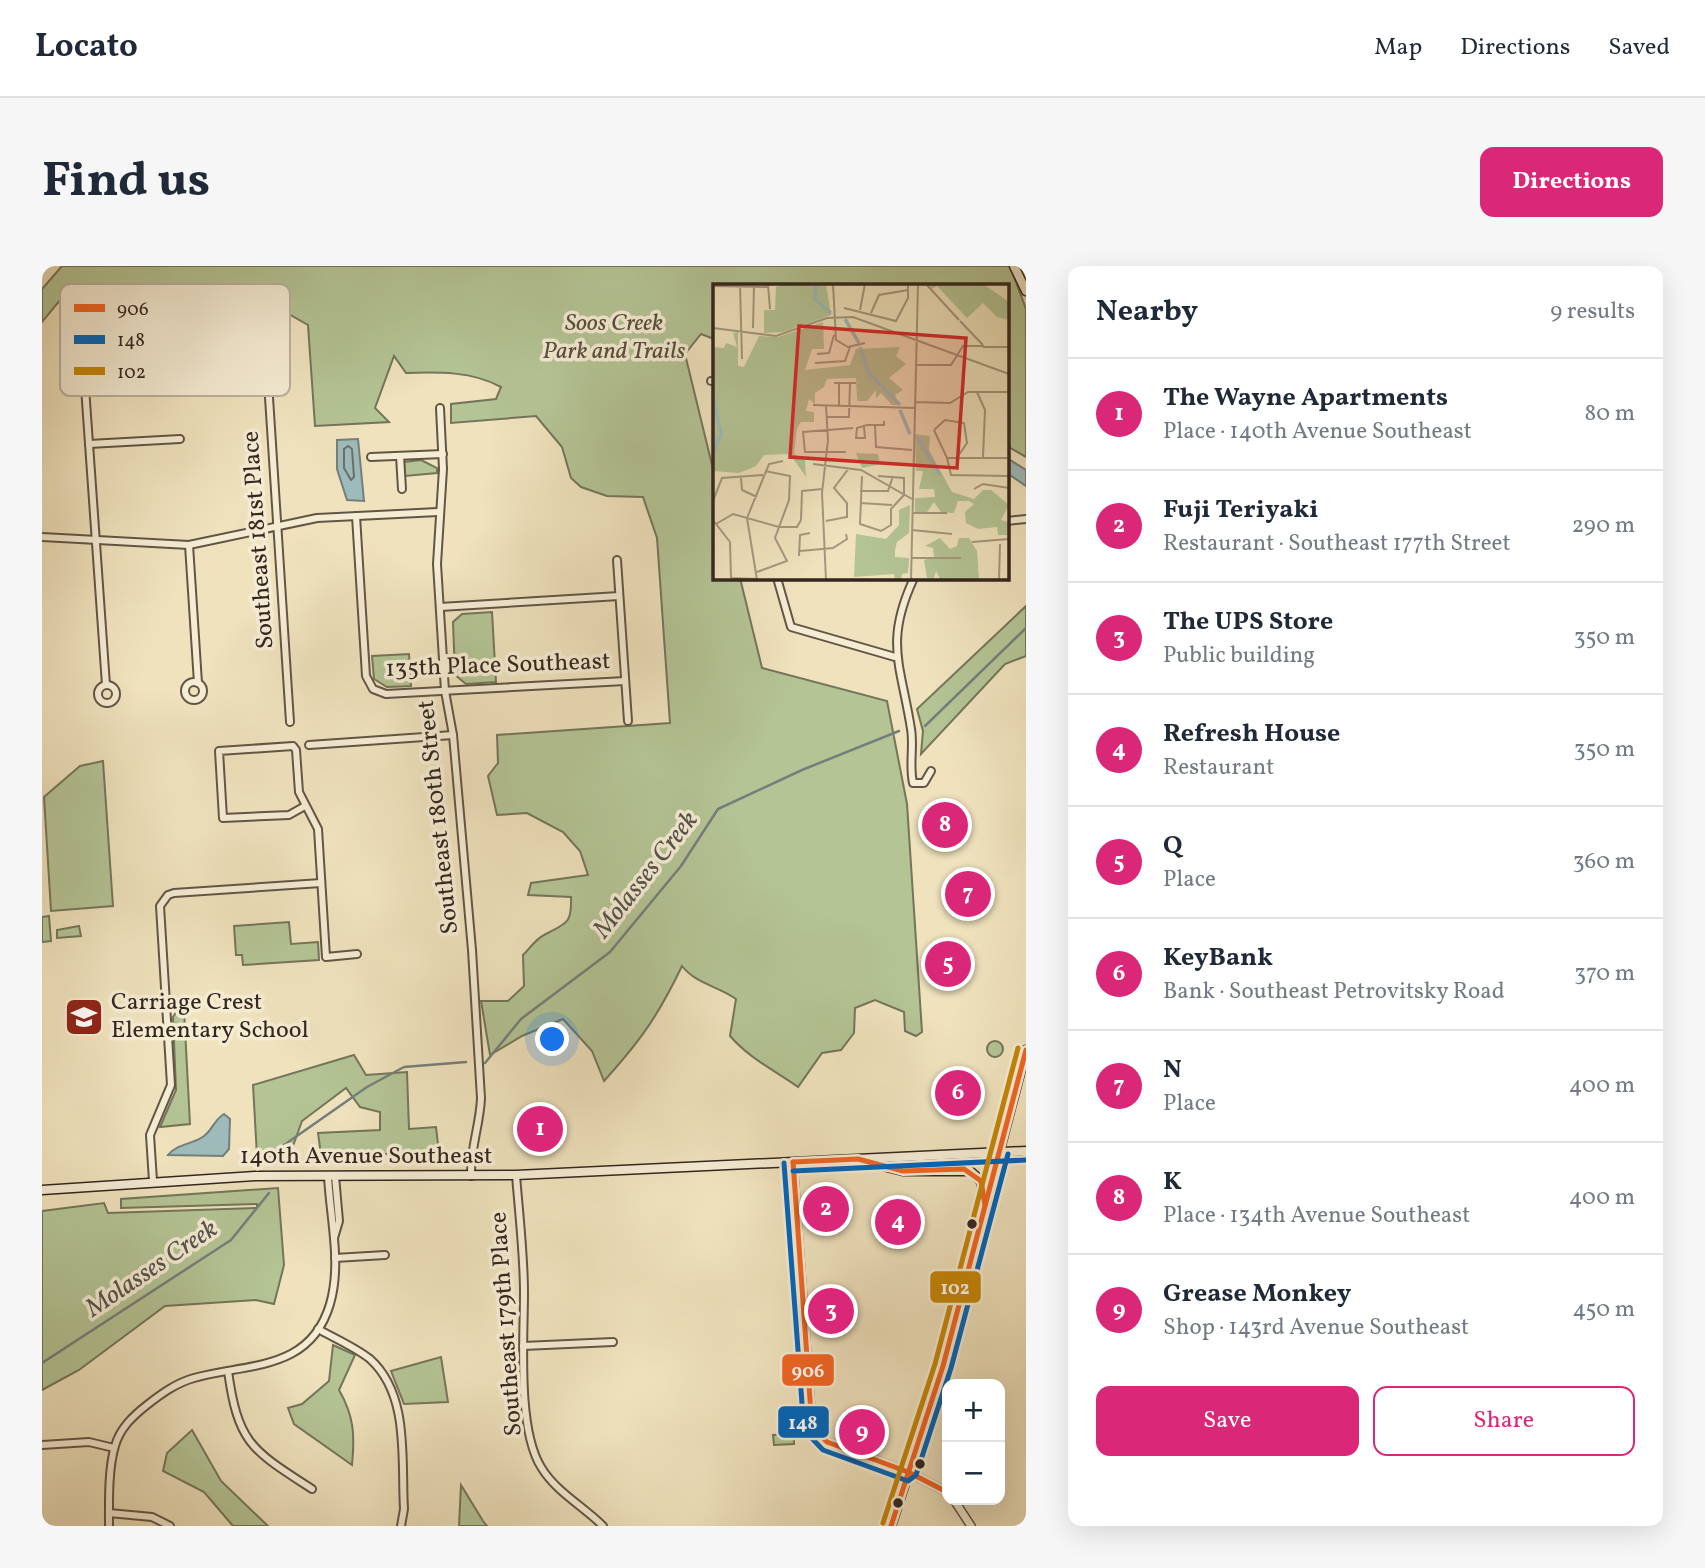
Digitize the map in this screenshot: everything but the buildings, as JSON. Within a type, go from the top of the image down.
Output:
[{"type":"main road","points":[[1014,266],[1026,291]]},
{"type":"main road","points":[[891,1526],[943,1366],[1026,1050]]},
{"type":"main road","name":"140th Avenue Southeast","points":[[42,1190],[153,1181],[516,1175],[1026,1151]]},
{"type":"main road","points":[[858,1159],[903,1171],[970,1171],[981,1181],[985,1205]]},
{"type":"street","name":"Southeast 181st Place","points":[[86,396],[89,444]]},
{"type":"street","name":"Southeast 181st Place","points":[[269,396],[290,722]]},
{"type":"street","name":"Southeast 180th Street","points":[[440,408],[443,454],[438,512],[440,607],[446,691],[453,735],[481,1098],[480,1118],[470,1156],[471,1176]]},
{"type":"street","points":[[106,685],[89,444],[180,439]]},
{"type":"street","points":[[371,457],[443,454]]},
{"type":"street","points":[[400,456],[402,489]]},
{"type":"street","points":[[42,537],[189,545],[317,518],[438,512]]},
{"type":"street","name":"135th Place Southeast","points":[[356,516],[366,676],[373,689],[386,694],[625,681]]},
{"type":"street","points":[[189,545],[198,683]]},
{"type":"street","points":[[617,560],[628,721]]},
{"type":"street","points":[[777,579],[791,627],[895,657]]},
{"type":"street","points":[[911,579],[898,620],[895,657],[912,733],[913,783],[924,783],[931,771]]},
{"type":"street","points":[[440,607],[619,597]]},
{"type":"street","points":[[309,745],[453,735]]},
{"type":"street","points":[[305,806],[289,815],[223,818],[219,751],[293,746],[296,750],[299,792],[318,829],[326,957],[357,954]]},
{"type":"street","points":[[153,1181],[150,1136],[171,1085],[159,914],[165,899],[174,893],[321,883]]},
{"type":"street","points":[[165,1005],[184,1004]]},
{"type":"street","points":[[793,1162],[807,1392],[810,1421],[815,1432],[827,1442],[908,1472],[942,1489]]},
{"type":"street","name":"Southeast 179th Place","points":[[516,1175],[524,1290],[526,1406],[540,1466],[556,1486],[603,1526]]},
{"type":"street","points":[[109,1526],[114,1448],[128,1422],[162,1393],[192,1378],[282,1360],[318,1329],[330,1306],[335,1258],[330,1222],[332,1176]]},
{"type":"street","points":[[335,1258],[384,1255]]},
{"type":"street","points":[[318,1329],[369,1358],[392,1390],[398,1406],[404,1509],[401,1526]]},
{"type":"street","points":[[523,1346],[613,1342]]},
{"type":"street","points":[[228,1371],[236,1417],[248,1441],[254,1449],[312,1489]]},
{"type":"street","points":[[42,1445],[89,1442],[114,1448]]},
{"type":"street","points":[[957,1505],[971,1526]]},
{"type":"street","points":[[109,1513],[152,1517],[170,1526]]},
{"type":"green space","name":"Soos Creek Park and Trails","points":[[62,266],[1010,266],[1026,309],[1026,457],[1009,447],[1009,284],[713,284],[713,339],[701,334],[685,354],[713,469],[713,579],[740,579],[762,668],[887,701],[907,804],[922,1032],[916,1036],[905,1031],[904,1012],[875,1000],[855,1008],[854,1033],[841,1050],[822,1053],[798,1087],[754,1057],[730,1036],[736,999],[700,981],[682,966],[648,1027],[604,1081],[592,1051],[563,1019],[522,1036],[490,1055],[481,1001],[508,1001],[524,986],[523,955],[538,939],[569,918],[571,897],[528,895],[531,883],[588,875],[580,851],[563,832],[527,813],[497,815],[488,776],[498,763],[497,735],[670,723],[657,538],[643,497],[607,496],[581,487],[571,478],[562,447],[536,416],[451,423],[451,404],[496,399],[501,387],[467,375],[406,373],[394,356],[375,408],[389,422],[315,426],[308,325],[290,315],[290,284],[60,284],[60,300],[42,322],[42,289]]},
{"type":"green space","points":[[421,460],[437,468],[437,473],[405,476],[404,462]]},
{"type":"green space","points":[[1026,606],[1026,656],[1005,664],[921,754],[923,731],[917,709]]},
{"type":"green space","points":[[492,612],[496,682],[466,684],[455,675],[453,622],[462,614]]},
{"type":"green space","points":[[409,654],[411,686],[387,687],[374,679],[372,656]]},
{"type":"green space","points":[[103,761],[113,906],[51,911],[44,797],[80,766]]},
{"type":"green space","points":[[49,916],[51,941],[42,942],[42,917]]},
{"type":"green space","points":[[289,922],[291,944],[318,942],[319,960],[243,965],[242,955],[236,955],[234,926]]},
{"type":"green space","points":[[79,926],[81,936],[57,938],[57,930]]},
{"type":"green space","points":[[184,1010],[190,1124],[160,1127],[176,1090],[173,1017],[177,1011]]},
{"type":"green space","points":[[995,1041],[1003,1049],[995,1057],[987,1049]]},
{"type":"green space","points":[[354,1055],[366,1075],[407,1072],[409,1129],[436,1127],[439,1153],[321,1155],[318,1133],[380,1130],[380,1112],[360,1107],[346,1088],[302,1121],[289,1157],[257,1156],[253,1085]]},
{"type":"green space","points":[[278,1188],[284,1265],[274,1304],[256,1300],[165,1306],[79,1370],[42,1390],[42,1211],[104,1203],[108,1213],[257,1208],[257,1204],[121,1208],[121,1199]]},
{"type":"green space","points":[[333,1345],[355,1355],[339,1390],[348,1408],[352,1426],[352,1465],[294,1424],[288,1408],[302,1404],[329,1381]]},
{"type":"green space","points":[[441,1357],[448,1402],[404,1404],[391,1371]]},
{"type":"green space","points":[[192,1430],[221,1481],[268,1526],[233,1526],[204,1492],[163,1471],[167,1453]]},
{"type":"green space","points":[[794,1434],[794,1444],[774,1445],[773,1435]]},
{"type":"green space","points":[[461,1485],[483,1521],[487,1526],[459,1526]]},
{"type":"water","points":[[358,439],[364,501],[347,500],[337,469],[337,440]]},
{"type":"water","points":[[1009,459],[1026,470],[1026,486],[1009,474]]},
{"type":"water","points":[[224,1114],[230,1119],[229,1149],[223,1156],[168,1155],[171,1151],[204,1136]]},
{"type":"waterway","name":"Molasses Creek","points":[[925,726],[1026,628]]},
{"type":"waterway","name":"Molasses Creek","points":[[485,1063],[521,1019],[610,952],[681,866],[718,809],[802,770],[899,731]]},
{"type":"waterway","name":"Molasses Creek","points":[[274,1152],[367,1087],[404,1067],[466,1062]]},
{"type":"waterway","name":"Molasses Creek","points":[[42,1363],[231,1240],[269,1193]]},
{"type":"transit line","name":"102","points":[[883,1523],[935,1364],[1018,1048]]},
{"type":"transit line","name":"906","points":[[891,1526],[943,1366],[1026,1050]]},
{"type":"transit line","name":"148","points":[[784,1163],[804,1430],[823,1450],[908,1481],[916,1475],[951,1368],[1008,1154]]},
{"type":"transit line","name":"906","points":[[793,1162],[858,1159],[903,1171],[964,1169],[981,1181],[985,1205]]},
{"type":"transit line","name":"148","points":[[793,1171],[1026,1160]]},
{"type":"transit line","name":"906","points":[[793,1162],[812,1427],[827,1442],[908,1472],[942,1489]]},
{"type":"place","name":"K","points":[[945,825]]},
{"type":"place","name":"N","points":[[968,894]]},
{"type":"place","name":"Q","points":[[948,964]]},
{"type":"place","name":"Carriage Crest Elementary School","points":[[84,1017]]},
{"type":"place","name":"KeyBank","points":[[958,1093]]},
{"type":"place","name":"The Wayne Apartments","points":[[540,1129]]},
{"type":"place","name":"Fuji Teriyaki","points":[[826,1209]]},
{"type":"place","name":"Refresh House","points":[[898,1222]]},
{"type":"place","name":"The UPS Store","points":[[831,1311]]},
{"type":"place","name":"Grease Monkey","points":[[862,1432]]}]
